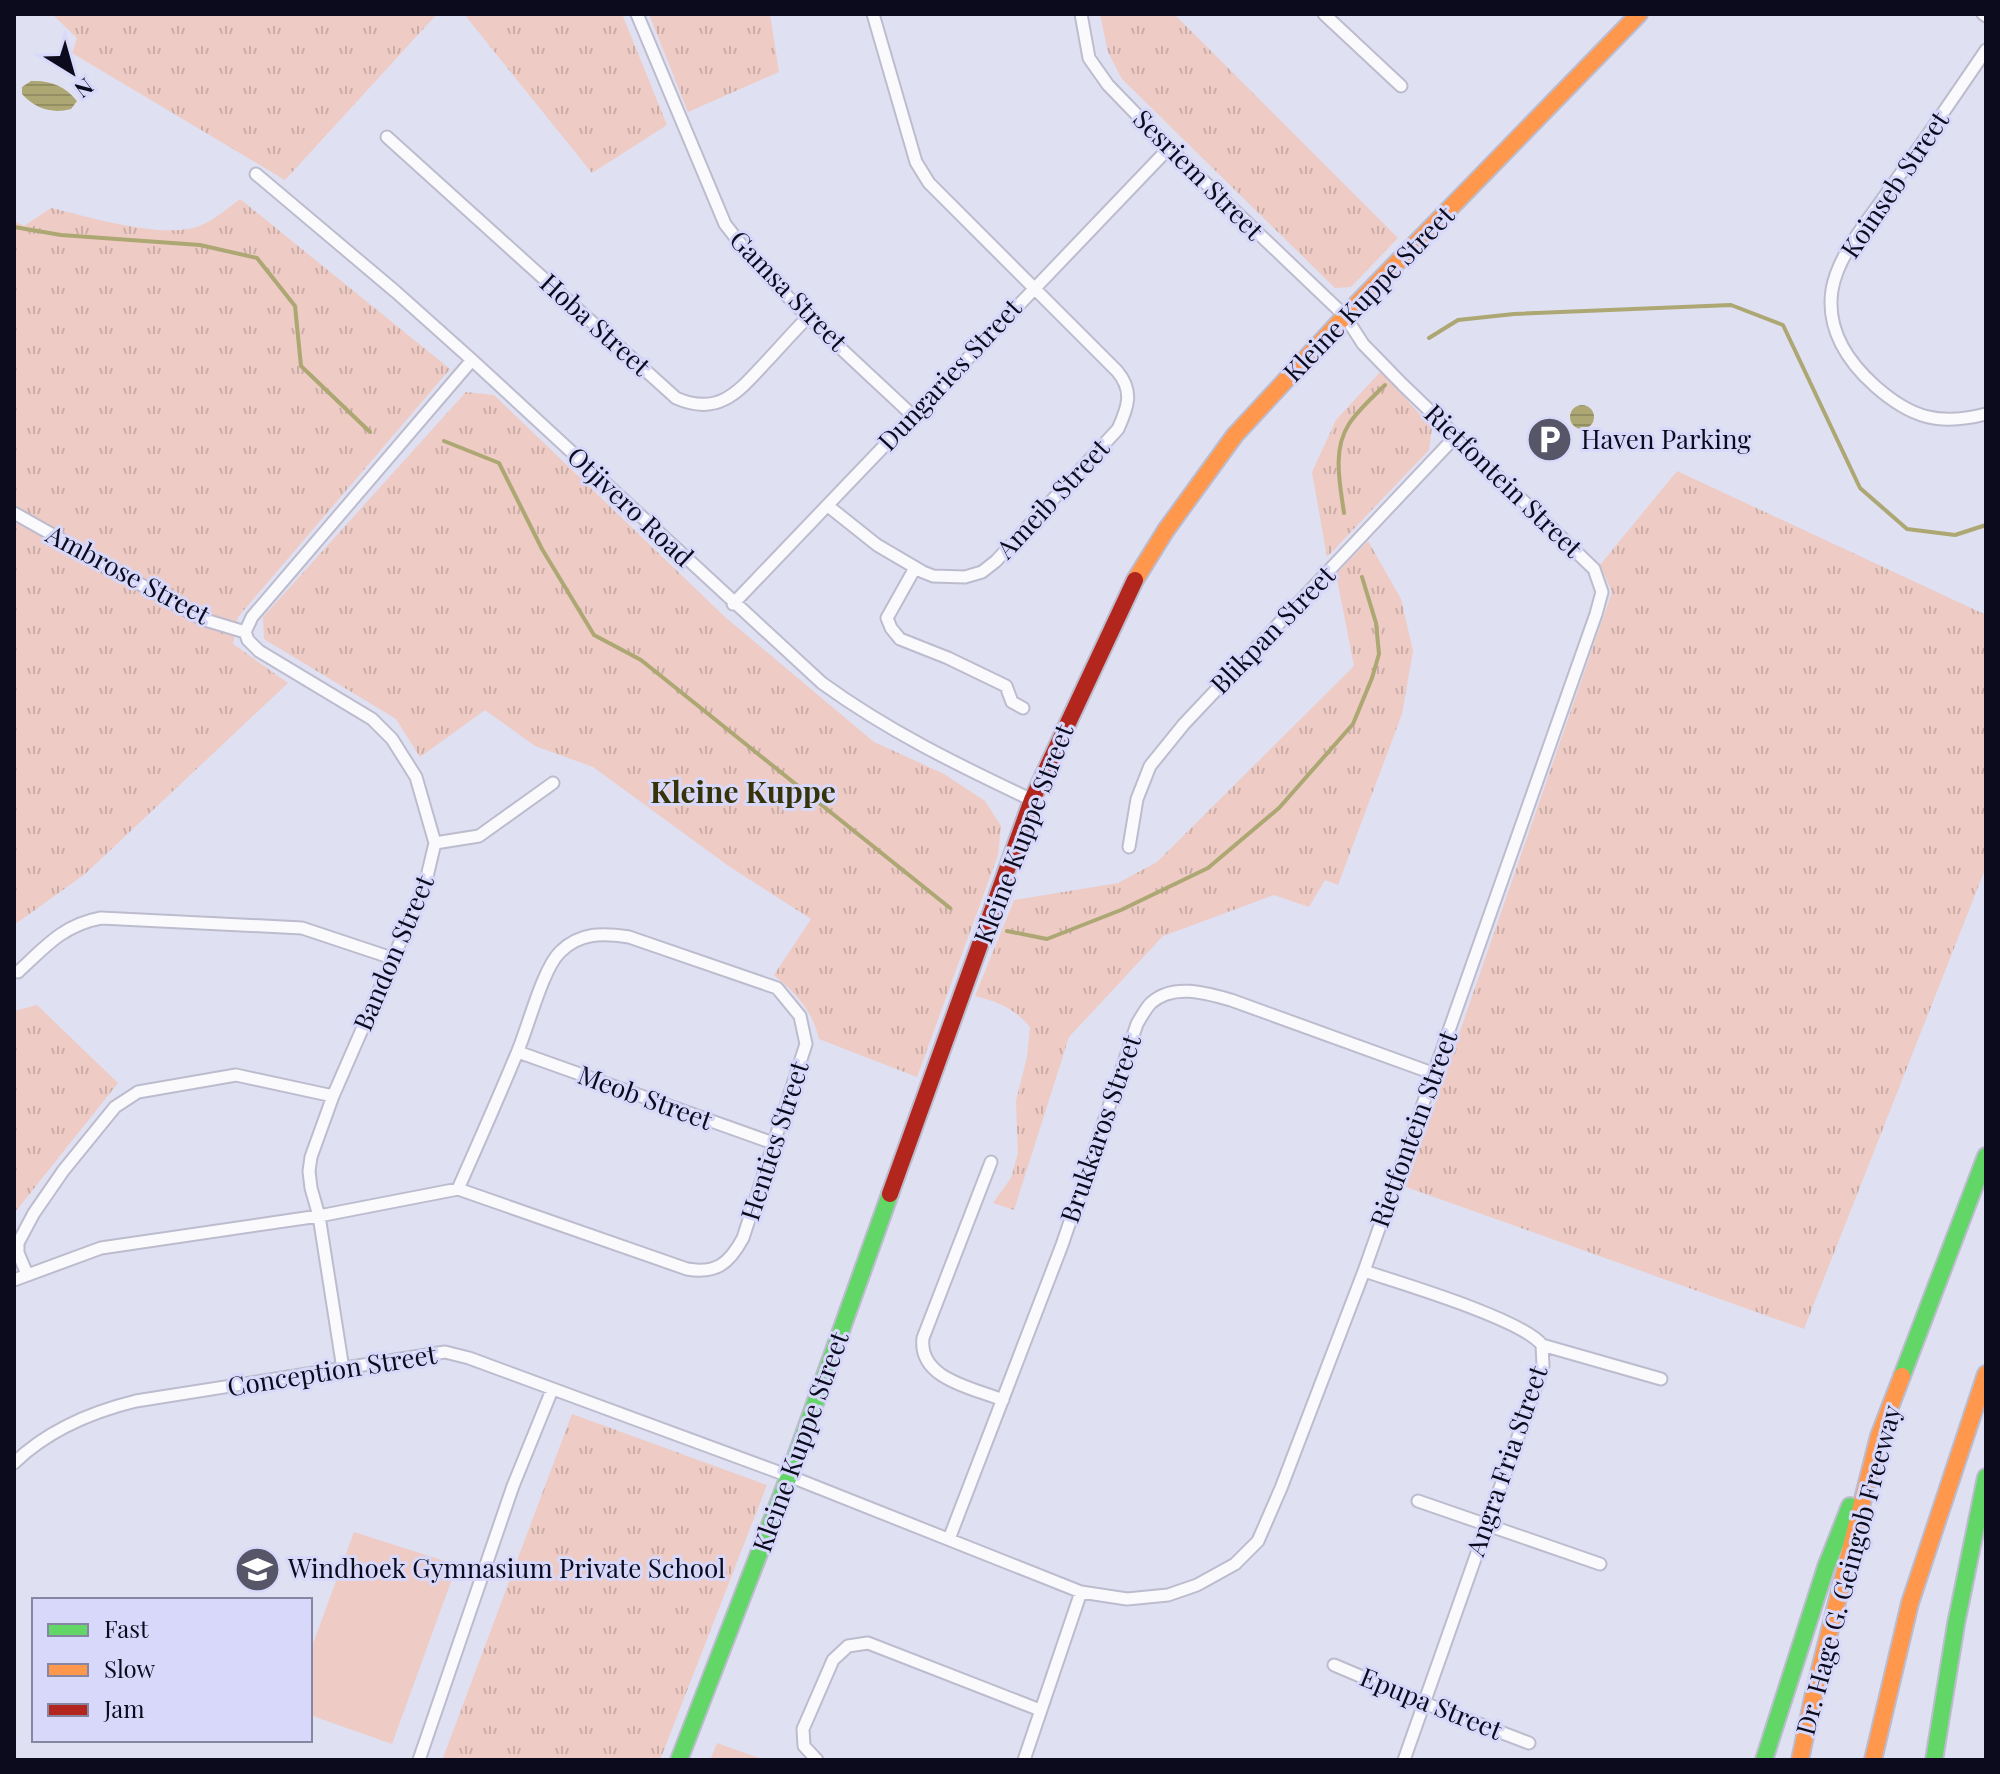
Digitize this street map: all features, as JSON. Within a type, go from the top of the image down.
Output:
[{"type":"main road","name":"Kleine Kuppe Street","points":[[679,1760],[789,1476],[1032,800],[1117,615],[1166,530],[1235,435],[1345,316],[1639,14]]},
{"type":"main road","name":"Dr. Hage G. Geingob Freeway","points":[[1800,1760],[1879,1436],[1986,1156]]},
{"type":"main road","points":[[1873,1760],[1910,1603],[1986,1374]]},
{"type":"main road","points":[[1764,1760],[1826,1567],[1879,1436]]},
{"type":"main road","points":[[1934,1760],[1958,1609],[1986,1477]]},
{"type":"street","name":"Gamsa Street","points":[[637,14],[725,224],[809,316],[912,415]]},
{"type":"street","name":"Ameib Street","points":[[828,506],[877,545],[933,576],[965,577],[982,572],[1002,555],[1098,452],[1118,429],[1128,408],[1129,396],[1122,377],[929,183],[916,162],[873,14]]},
{"type":"street","name":"Sesriem Street","points":[[1081,14],[1089,58],[1108,85],[1169,148],[1345,316]]},
{"type":"street","points":[[1324,14],[1401,86]]},
{"type":"street","name":"Koinseb Street","points":[[1986,50],[1850,247],[1832,289],[1832,306],[1841,347],[1869,381],[1890,400],[1909,412],[1937,420],[1986,414]]},
{"type":"street","name":"Hoba Street","points":[[387,137],[676,398],[689,404],[703,406],[721,402],[740,390],[809,316]]},
{"type":"street","name":"Dungaries Street","points":[[733,604],[1169,148]]},
{"type":"street","name":"Otjivero Road","points":[[256,174],[472,360],[805,670],[870,718],[1032,800]]},
{"type":"street","name":"Rietfontein Street","points":[[789,1476],[1081,1592],[1127,1599],[1168,1595],[1197,1585],[1235,1564],[1258,1541],[1364,1271],[1602,592],[1594,569],[1363,344],[1345,316]]},
{"type":"street","points":[[245,632],[252,617],[472,360]]},
{"type":"street","name":"Blikpan Street","points":[[1129,847],[1137,799],[1150,766],[1184,724],[1456,436]]},
{"type":"street","name":"Ambrose Street","points":[[14,513],[202,619],[245,632]]},
{"type":"street","points":[[915,568],[887,618],[891,628],[900,639],[1006,686],[1012,702],[1023,708]]},
{"type":"street","name":"Bandon Street","points":[[245,632],[259,651],[372,719],[392,739],[416,777],[435,843],[425,885],[333,1096],[317,1138],[309,1171],[343,1369]]},
{"type":"street","points":[[435,843],[479,836],[553,783]]},
{"type":"street","points":[[18,972],[64,931],[79,922],[101,918],[302,928],[392,958]]},
{"type":"street","name":"Henties Street","points":[[606,934],[629,937],[777,988],[794,1005],[803,1023],[806,1044],[773,1143],[743,1238],[734,1255],[718,1268],[705,1272],[687,1269],[458,1189],[518,1052],[550,966],[559,953],[582,937],[606,934]]},
{"type":"street","name":"Brukkaros Street","points":[[949,1539],[1062,1245],[1137,1024],[1151,1003],[1172,992],[1203,993],[1231,1000],[1435,1074]]},
{"type":"street","name":"Meob Street","points":[[518,1052],[773,1143]]},
{"type":"street","points":[[27,1274],[18,1253],[18,1243],[34,1213],[63,1171],[115,1107],[138,1092],[236,1075],[333,1096]]},
{"type":"street","points":[[991,1162],[921,1350],[933,1370],[1003,1400]]},
{"type":"street","points":[[14,1280],[101,1248],[319,1216],[458,1189]]},
{"type":"street","name":"Angra Fria Street","points":[[1364,1271],[1494,1317],[1533,1335],[1542,1345],[1543,1366],[1404,1760]]},
{"type":"street","points":[[1542,1345],[1661,1379]]},
{"type":"street","name":"Conception Street","points":[[14,1463],[29,1448],[53,1434],[105,1409],[136,1401],[445,1352],[469,1358],[789,1476]]},
{"type":"street","points":[[419,1760],[513,1486],[552,1390]]},
{"type":"street","points":[[1418,1501],[1600,1564]]},
{"type":"street","points":[[1024,1760],[1081,1592]]},
{"type":"street","points":[[817,1760],[804,1746],[803,1729],[833,1660],[848,1646],[868,1643],[1040,1710]]},
{"type":"street","name":"Epupa Street","points":[[1334,1665],[1529,1743]]},
{"type":"green space","points":[[52,14],[437,14],[285,180],[72,53],[77,38]]},
{"type":"green space","points":[[464,14],[622,14],[667,125],[592,173]]},
{"type":"green space","points":[[649,14],[770,14],[779,72],[688,112]]},
{"type":"green space","points":[[1100,14],[1174,14],[1398,238],[1351,287],[1335,288],[1122,79],[1108,52]]},
{"type":"green space","points":[[240,199],[450,369],[238,617],[233,644],[288,683],[85,874],[14,925],[14,221],[24,226],[51,208],[129,226],[189,229],[209,222]]},
{"type":"green space","points":[[1381,371],[1432,428],[1429,450],[1327,557],[1312,472],[1336,420]]},
{"type":"green space","points":[[466,392],[494,395],[725,617],[874,742],[944,774],[985,801],[1001,826],[998,855],[917,1077],[819,1039],[802,1003],[774,975],[811,919],[730,867],[593,767],[535,746],[485,710],[420,757],[396,719],[264,639],[263,617]]},
{"type":"green space","points":[[1677,471],[1986,615],[1986,867],[1804,1329],[1406,1187],[1612,592],[1600,565]]},
{"type":"green space","points":[[1368,541],[1401,599],[1413,651],[1402,714],[1338,885],[1325,880],[1309,907],[1274,895],[1163,936],[1069,1037],[1014,1210],[993,1203],[1011,1178],[1018,1153],[1016,1101],[1027,1057],[1030,1027],[1005,1007],[975,996],[1014,900],[1118,883],[1157,862],[1354,666],[1336,574]]},
{"type":"green space","points":[[37,1005],[118,1083],[16,1211],[14,1011]]},
{"type":"green space","points":[[572,1414],[767,1485],[660,1760],[448,1760],[443,1758]]},
{"type":"green space","points":[[354,1532],[457,1565],[392,1744],[312,1716],[312,1647]]},
{"type":"green space","points":[[717,1743],[765,1760],[710,1760]]},
{"type":"shaded area","points":[[31,81],[57,85],[77,101],[71,109],[39,107],[22,94],[22,87]]},
{"type":"shaded area","points":[[1582,405],[1590,409],[1594,417],[1590,425],[1582,429],[1574,425],[1570,417],[1574,409]]},
{"type":"waterway","points":[[14,227],[61,235],[200,245],[257,258],[295,306],[301,366],[370,432]]},
{"type":"waterway","points":[[1429,338],[1458,320],[1514,314],[1731,305],[1783,325],[1860,488],[1907,529],[1955,535],[1986,525]]},
{"type":"waterway","points":[[1344,513],[1340,445],[1349,424],[1385,385]]},
{"type":"waterway","points":[[444,441],[499,463],[542,549],[594,635],[641,660],[950,908]]},
{"type":"waterway","points":[[1007,931],[1047,939],[1121,910],[1208,868],[1279,808],[1353,724],[1372,678],[1379,654],[1376,623],[1362,577]]},
{"type":"traffic: fast","points":[[1902,1376],[1986,1156]]},
{"type":"traffic: fast","points":[[679,1760],[789,1476],[890,1194]]},
{"type":"traffic: fast","points":[[1934,1760],[1956,1624],[1986,1477]]},
{"type":"traffic: fast","points":[[1764,1760],[1826,1567],[1850,1506]]},
{"type":"traffic: slow","points":[[1135,580],[1166,530],[1235,435],[1345,316],[1639,14]]},
{"type":"traffic: slow","points":[[1873,1760],[1910,1603],[1986,1374]]},
{"type":"traffic: slow","points":[[1800,1760],[1879,1436],[1902,1376]]},
{"type":"traffic: jam","points":[[890,1194],[1032,800],[1135,580]]},
{"type":"place","name":"Haven Parking","points":[[1550,440]]},
{"type":"place","name":"Windhoek Gymnasium Private School","points":[[257,1569]]},
{"type":"district","name":"Kleine Kuppe","points":[[743,793]]}]
